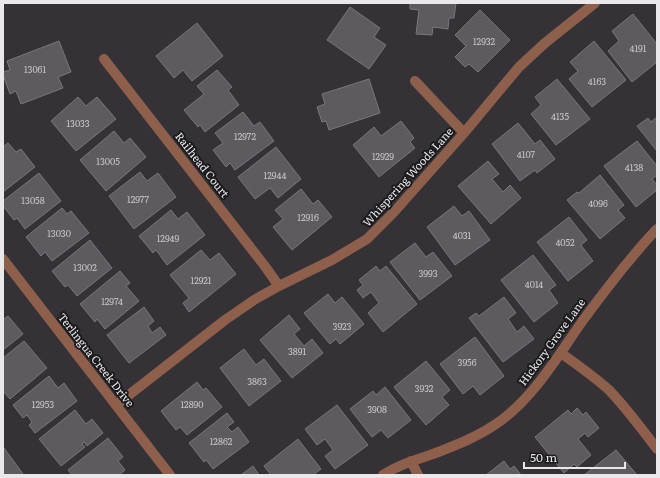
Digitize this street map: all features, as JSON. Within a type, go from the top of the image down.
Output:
[{"type":"street","name":"Whispering Woods Lane","points":[[116,405],[225,320],[254,300],[332,260],[367,239],[394,212],[464,133],[519,67],[544,43],[596,3]]},
{"type":"street","name":"Railhead Court","points":[[104,60],[279,286]]},
{"type":"street","points":[[415,81],[464,133]]},
{"type":"street","name":"Hickory Grove Lane","points":[[383,475],[411,461],[449,448],[477,435],[502,420],[524,401],[534,390],[597,301],[657,229]]},
{"type":"street","name":"Terlingua Creek Drive","points":[[3,259],[170,475]]},
{"type":"street","points":[[561,353],[590,374],[609,391],[627,410],[657,449]]},
{"type":"street","points":[[411,461],[418,475]]},
{"type":"building","points":[[410,3],[456,3],[454,18],[449,18],[448,29],[433,27],[432,35],[416,34],[419,10],[410,9]]},
{"type":"building","points":[[350,7],[380,28],[374,37],[386,45],[369,69],[327,40]]},
{"type":"building","points":[[480,10],[510,40],[478,72],[469,64],[465,67],[455,57],[466,46],[455,35]]},
{"type":"building","points":[[633,14],[657,44],[657,62],[632,82],[608,51],[619,41],[612,31]]},
{"type":"building","points":[[197,23],[223,56],[192,81],[183,70],[174,78],[156,56]]},
{"type":"building","points":[[59,41],[71,72],[58,77],[63,88],[21,104],[16,91],[10,94],[3,75],[3,72],[10,70],[7,61]]},
{"type":"building","points":[[594,41],[626,80],[592,107],[569,79],[578,71],[570,62]]},
{"type":"building","points":[[217,70],[232,87],[228,90],[239,105],[205,132],[200,125],[198,127],[184,110],[204,94],[197,86]]},
{"type":"building","points":[[369,79],[380,113],[329,130],[326,121],[322,122],[317,107],[325,104],[322,94]]},
{"type":"building","points":[[557,79],[590,119],[556,145],[531,114],[541,105],[535,97]]},
{"type":"building","points":[[78,97],[86,106],[97,97],[116,119],[76,151],[51,121]]},
{"type":"building","points":[[243,112],[254,126],[260,122],[274,141],[235,170],[230,163],[226,167],[213,150],[223,143],[215,133]]},
{"type":"building","points":[[657,117],[657,151],[637,126],[648,118],[651,122]]},
{"type":"building","points":[[401,121],[414,138],[410,142],[415,148],[379,177],[353,145],[374,127],[381,136]]},
{"type":"building","points":[[518,123],[535,144],[540,140],[555,159],[537,173],[535,170],[520,181],[492,144]]},
{"type":"building","points":[[114,131],[124,143],[130,138],[146,157],[106,191],[80,160]]},
{"type":"building","points":[[637,141],[657,166],[657,175],[652,179],[657,185],[657,190],[636,207],[604,166]]},
{"type":"building","points":[[8,143],[16,152],[21,149],[35,167],[3,192],[3,147]]},
{"type":"building","points":[[276,147],[301,179],[278,198],[270,188],[255,199],[238,177]]},
{"type":"building","points":[[488,161],[499,174],[492,179],[503,192],[510,185],[521,198],[491,224],[458,186]]},
{"type":"building","points":[[140,172],[147,181],[158,173],[176,197],[134,229],[109,196]]},
{"type":"building","points":[[39,173],[61,201],[25,229],[17,218],[14,220],[3,206],[3,201]]},
{"type":"building","points":[[600,175],[624,205],[618,210],[625,218],[600,239],[567,200],[577,192],[579,193]]},
{"type":"building","points":[[301,189],[313,204],[318,200],[332,217],[292,250],[273,227],[283,219],[275,210]]},
{"type":"building","points":[[454,206],[462,216],[469,211],[490,240],[455,265],[427,227]]},
{"type":"building","points":[[62,208],[67,214],[71,211],[89,233],[52,261],[45,252],[41,256],[26,237]]},
{"type":"building","points":[[171,210],[178,219],[187,212],[205,235],[167,265],[156,250],[153,253],[139,236]]},
{"type":"building","points":[[569,217],[587,240],[581,245],[593,261],[568,281],[537,242]]},
{"type":"building","points":[[90,240],[112,268],[77,296],[68,285],[65,287],[52,271]]},
{"type":"building","points":[[415,243],[426,257],[433,252],[452,276],[420,300],[390,262]]},
{"type":"building","points":[[201,250],[210,260],[219,253],[236,274],[189,312],[183,303],[189,298],[170,275]]},
{"type":"building","points":[[533,255],[556,285],[549,290],[558,303],[534,322],[501,280]]},
{"type":"building","points":[[376,266],[380,271],[386,266],[417,304],[383,332],[368,313],[379,303],[371,292],[363,298],[357,290],[363,285],[359,280]]},
{"type":"building","points":[[120,271],[130,283],[126,286],[139,301],[105,329],[97,319],[95,322],[80,304]]},
{"type":"building","points":[[328,294],[335,303],[342,297],[364,324],[340,344],[336,339],[330,344],[304,313]]},
{"type":"building","points":[[504,297],[516,313],[508,319],[517,332],[524,326],[534,339],[503,362],[469,318],[476,313],[479,316]]},
{"type":"building","points":[[144,307],[154,321],[148,326],[152,333],[160,327],[166,335],[129,363],[107,335]]},
{"type":"building","points":[[289,315],[300,329],[294,334],[304,346],[312,339],[323,353],[292,378],[260,340]]},
{"type":"building","points":[[8,316],[23,334],[3,350],[3,318],[4,319]]},
{"type":"building","points":[[475,337],[504,376],[480,395],[473,386],[463,394],[440,364]]},
{"type":"building","points":[[24,341],[47,368],[10,399],[3,391],[3,358]]},
{"type":"building","points":[[244,349],[256,365],[264,359],[281,381],[249,406],[220,368]]},
{"type":"building","points":[[426,361],[450,390],[442,397],[449,405],[426,425],[394,387]]},
{"type":"building","points":[[49,376],[58,388],[64,383],[77,401],[35,433],[29,425],[32,422],[27,415],[23,418],[13,405]]},
{"type":"building","points":[[197,382],[203,390],[206,388],[222,407],[187,435],[180,427],[176,430],[161,411]]},
{"type":"building","points":[[385,387],[411,420],[388,438],[381,430],[372,437],[350,409],[373,391],[376,395]]},
{"type":"building","points":[[337,405],[368,445],[335,469],[325,456],[333,450],[325,439],[317,445],[305,429]]},
{"type":"building","points":[[577,408],[583,415],[586,412],[599,428],[588,437],[585,433],[578,439],[591,455],[577,467],[574,464],[564,473],[535,437],[568,410],[571,414]]},
{"type":"building","points":[[75,410],[86,424],[92,419],[103,433],[87,446],[84,442],[82,444],[85,447],[61,466],[39,439]]},
{"type":"building","points":[[227,413],[234,422],[227,427],[232,432],[238,427],[249,442],[213,469],[206,460],[204,462],[189,443]]},
{"type":"building","points":[[108,438],[123,457],[118,461],[125,470],[119,475],[72,475],[68,470]]},
{"type":"building","points":[[298,439],[321,469],[313,475],[271,475],[264,466]]},
{"type":"building","points":[[4,448],[23,474],[3,475]]},
{"type":"building","points":[[616,450],[637,475],[584,475]]},
{"type":"building","points":[[504,461],[510,469],[514,466],[521,475],[486,475]]},
{"type":"building","points":[[253,466],[259,475],[241,475]]}]
